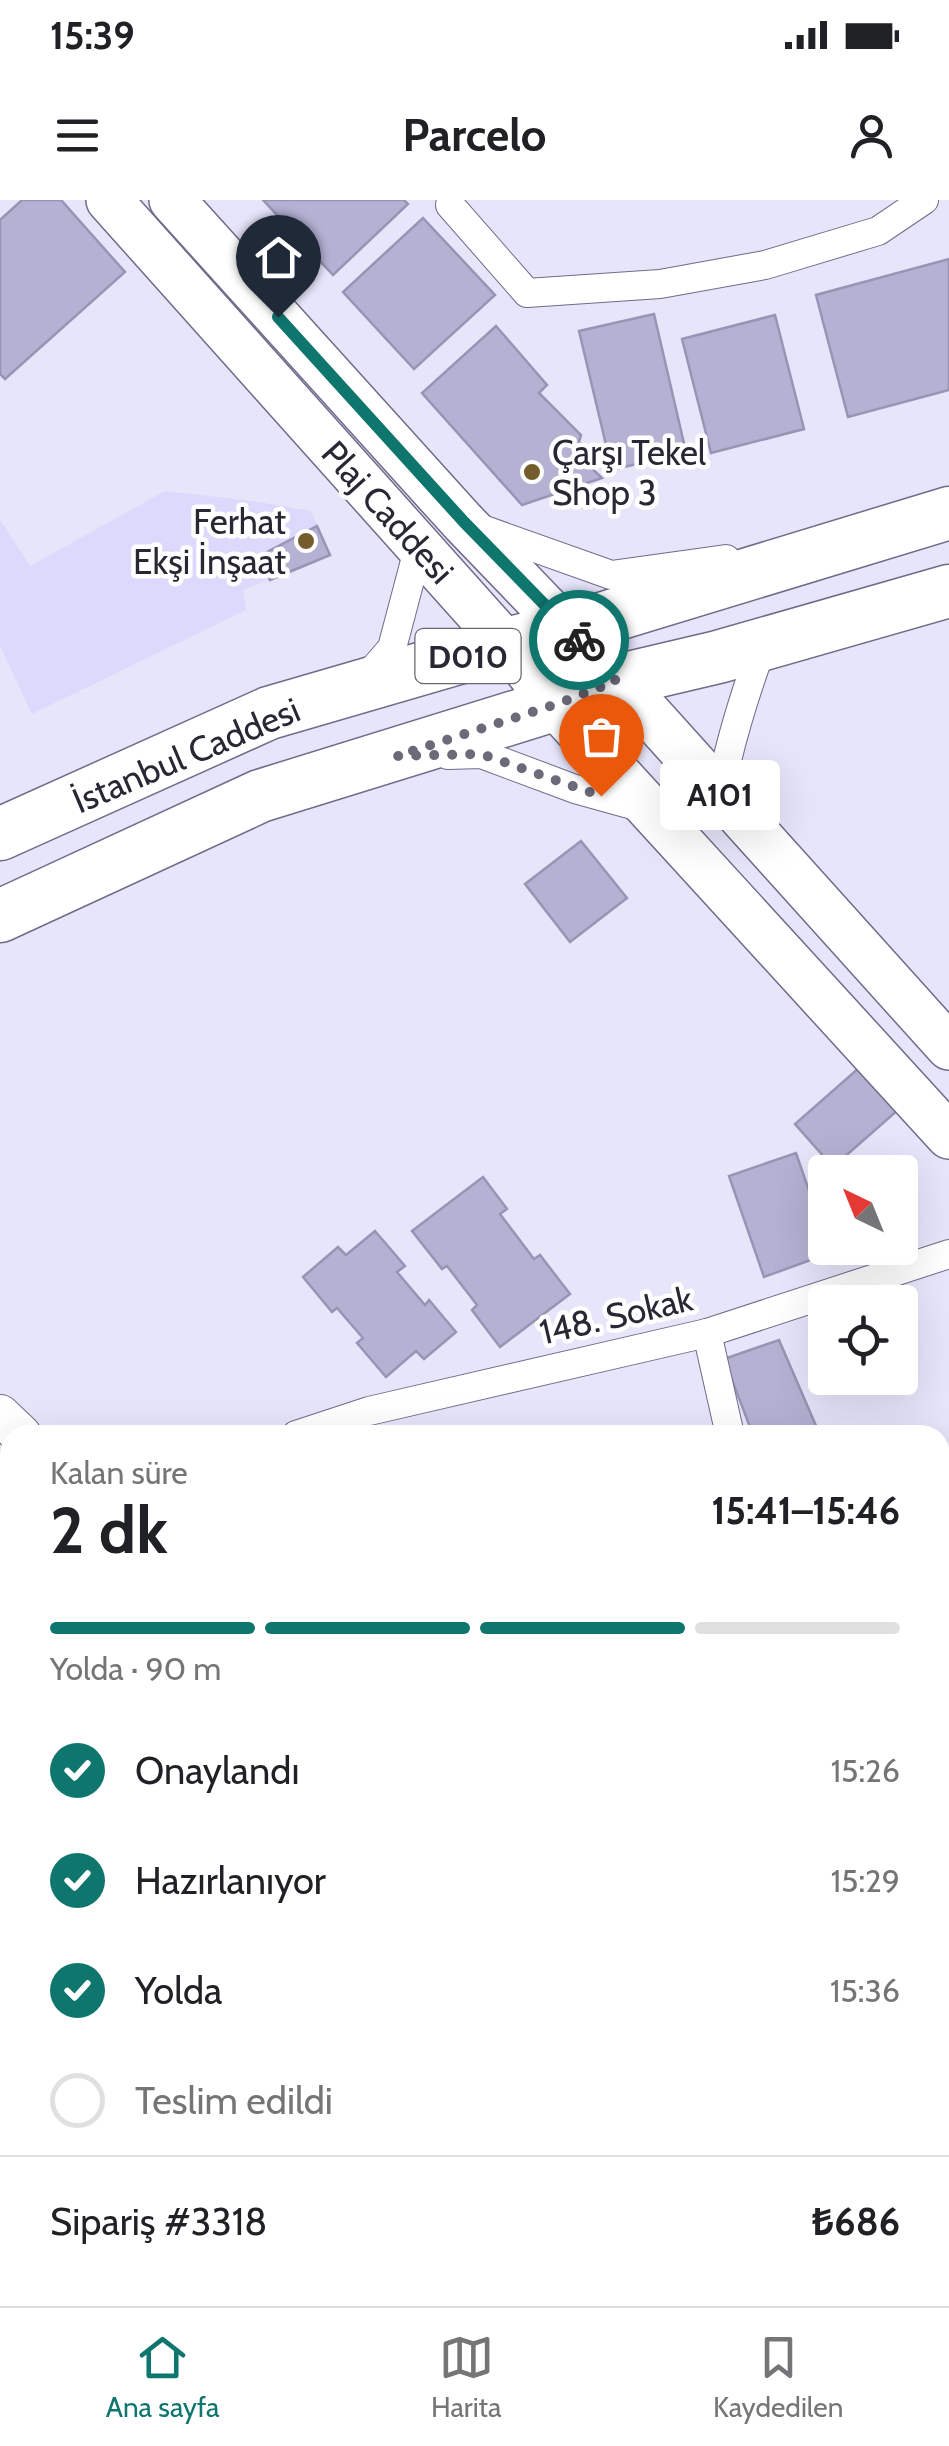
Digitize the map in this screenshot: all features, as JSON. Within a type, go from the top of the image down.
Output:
[{"type":"highway","name":"İstanbul Caddesi","points":[[0,834],[269,714],[568,629],[949,512]]},
{"type":"highway","name":"D010","points":[[0,916],[260,796],[397,756],[616,681],[949,591]]},
{"type":"main road","name":"Plaj Caddesi","points":[[109,200],[506,644],[564,715],[949,1136]]},
{"type":"main road","name":"Plaj Caddesi","points":[[172,200],[464,522],[632,695],[949,1047]]},
{"type":"street","points":[[451,202],[527,293],[660,284],[765,265],[878,231],[924,200]]},
{"type":"street","points":[[464,522],[611,576],[841,547]]},
{"type":"street","points":[[357,689],[392,648],[419,546]]},
{"type":"street","points":[[720,792],[745,692],[764,644]]},
{"type":"street","points":[[397,756],[481,754],[575,788],[654,810]]},
{"type":"street","name":"148. Sokak","points":[[327,1425],[370,1411],[706,1334],[949,1254]]},
{"type":"street","points":[[706,1334],[728,1425]]},
{"type":"shaded area","points":[[165,491],[311,511],[330,555],[243,590],[246,610],[32,714],[0,646],[0,520],[30,566]]},
{"type":"building","points":[[22,200],[61,200],[125,272],[5,379],[0,374],[0,220]]},
{"type":"building","points":[[263,200],[404,200],[408,204],[333,275]]},
{"type":"building","points":[[423,218],[495,295],[414,369],[343,292]]},
{"type":"building","points":[[949,259],[949,390],[848,417],[816,295]]},
{"type":"building","points":[[654,314],[686,452],[612,470],[579,331]]},
{"type":"building","points":[[775,315],[804,429],[711,453],[682,339]]},
{"type":"building","points":[[496,326],[547,385],[539,393],[581,435],[579,442],[586,448],[582,459],[602,478],[522,505],[422,393]]},
{"type":"building","name":"Ferhat Ekşi İnşaat","points":[[317,526],[330,555],[270,580],[261,555]]},
{"type":"building","points":[[581,841],[627,898],[570,942],[525,884]]},
{"type":"building","points":[[860,1067],[898,1110],[847,1155],[822,1155],[795,1124]]},
{"type":"building","points":[[796,1153],[808,1188],[808,1261],[764,1277],[729,1176]]},
{"type":"building","points":[[483,1177],[507,1209],[500,1214],[534,1259],[540,1255],[570,1294],[500,1347],[472,1310],[477,1305],[447,1266],[442,1269],[412,1231]]},
{"type":"building","points":[[375,1231],[405,1266],[397,1272],[425,1305],[429,1300],[456,1332],[424,1359],[416,1351],[386,1377],[357,1343],[363,1338],[337,1308],[332,1312],[303,1277],[338,1247],[346,1255]]},
{"type":"building","points":[[779,1340],[816,1425],[749,1425],[724,1359]]},
{"type":"way so far","points":[[579,640],[616,681],[397,756],[481,754],[601,796]]},
{"type":"place","name":"Çarşı Tekel Shop 3","points":[[532,472]]},
{"type":"place","name":"Ferhat Ekşi İnşaat","points":[[306,541]]},
{"type":"place","name":"A101","points":[[601,796]]},
{"type":"route","points":[[278,317],[464,522],[579,640]]}]
